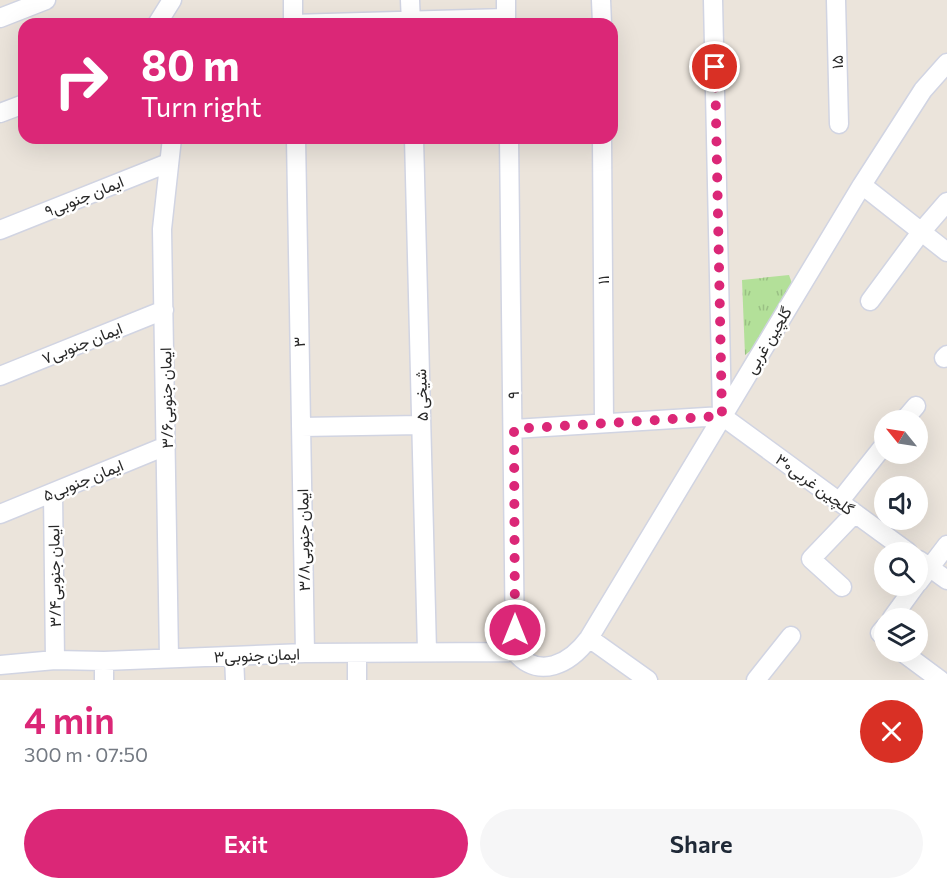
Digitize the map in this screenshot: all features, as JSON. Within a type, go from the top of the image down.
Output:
[{"type":"street","points":[[0,18],[46,0]]},
{"type":"street","points":[[161,18],[172,0]]},
{"type":"street","points":[[292,18],[293,0]]},
{"type":"street","points":[[410,0],[410,18]]},
{"type":"street","points":[[601,0],[602,18]]},
{"type":"street","points":[[514,429],[722,416],[713,0]]},
{"type":"street","name":"۱۵","points":[[836,0],[839,124]]},
{"type":"street","points":[[463,18],[506,14]]},
{"type":"street","name":"گلچین غربی","points":[[515,652],[523,662],[539,670],[578,653],[590,638],[862,185],[923,90],[947,63]]},
{"type":"street","points":[[0,113],[18,106]]},
{"type":"street","name":"ایمان جنوبی۳/۶","points":[[169,658],[162,229],[171,144]]},
{"type":"street","name":"۳","points":[[296,144],[301,427]]},
{"type":"street","name":"شیخی ۵","points":[[414,144],[427,651]]},
{"type":"street","name":"۹","points":[[508,144],[514,429],[515,652]]},
{"type":"street","name":"۱۱","points":[[602,144],[604,423]]},
{"type":"street","name":"ایمان جنوبی۹","points":[[0,230],[168,163]]},
{"type":"street","points":[[862,185],[947,252]]},
{"type":"street","points":[[870,301],[921,232],[947,202]]},
{"type":"street","name":"ایمان جنوبی۷","points":[[0,376],[164,310]]},
{"type":"street","points":[[912,410],[916,405]]},
{"type":"street","name":"گلچین غربی۳۰","points":[[722,416],[894,542]]},
{"type":"street","points":[[301,427],[421,425]]},
{"type":"street","name":"ایمان جنوبی۳/۸","points":[[301,427],[305,653]]},
{"type":"street","name":"ایمان جنوبی۵","points":[[0,514],[166,446]]},
{"type":"street","points":[[839,502],[874,458]]},
{"type":"street","name":"ایمان جنوبی۳/۴","points":[[53,493],[56,660]]},
{"type":"street","points":[[842,587],[811,558],[855,513]]},
{"type":"street","points":[[928,560],[947,545]]},
{"type":"street","points":[[928,566],[947,580]]},
{"type":"street","points":[[756,680],[791,636]]},
{"type":"street","points":[[590,638],[648,680]]},
{"type":"street","name":"ایمان جنوبی۳","points":[[0,665],[56,660],[104,661],[305,653],[515,652]]},
{"type":"street","points":[[357,653],[357,680]]},
{"type":"street","points":[[234,656],[234,680]]},
{"type":"street","points":[[104,661],[104,680]]},
{"type":"street","points":[[916,662],[940,680]]},
{"type":"green space","points":[[789,275],[794,289],[767,338],[745,355],[742,280]]},
{"type":"route","points":[[515,630],[514,429],[722,416],[715,67]]}]
